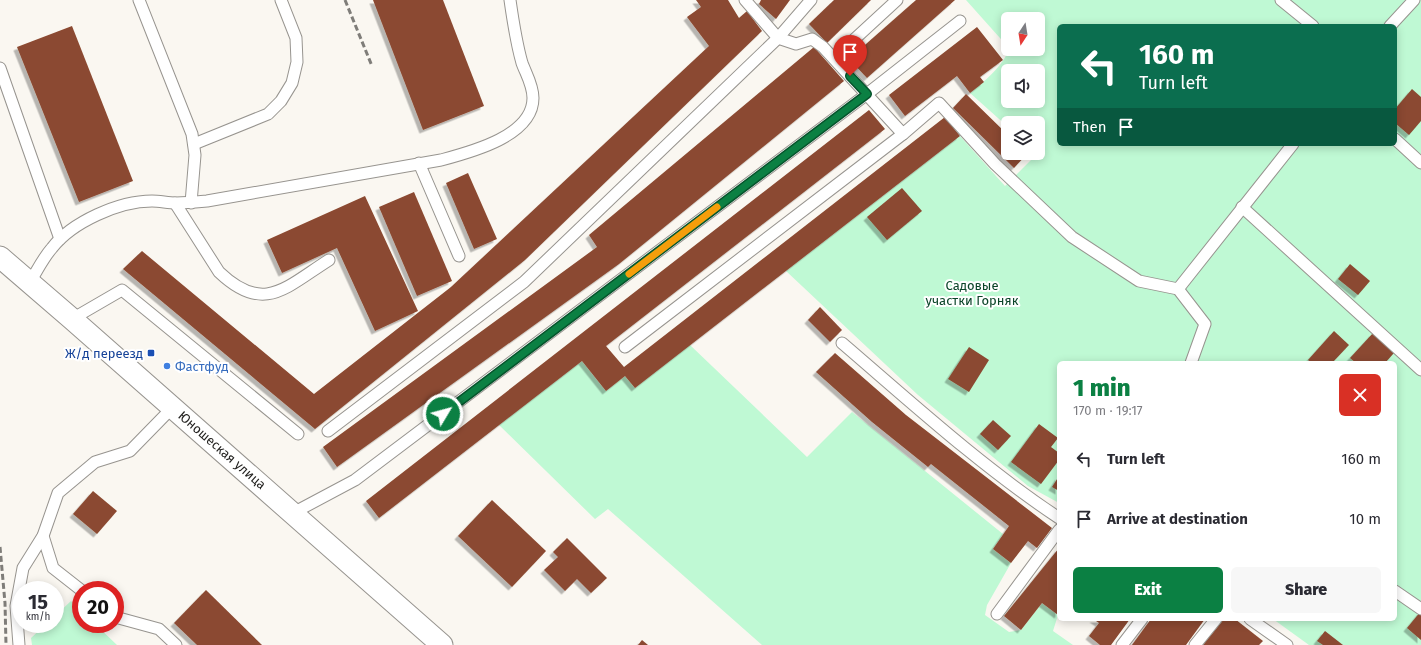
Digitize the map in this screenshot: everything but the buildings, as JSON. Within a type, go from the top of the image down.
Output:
[{"type":"street","name":"Юношеская улица","points":[[0,257],[442,645]]},
{"type":"lane","points":[[139,0],[188,124],[194,144],[191,203]]},
{"type":"lane","points":[[194,144],[268,114],[282,101],[292,83],[297,62],[296,38],[281,0]]},
{"type":"lane","points":[[30,282],[43,261],[60,239],[88,220],[120,206],[152,201],[191,203],[293,187],[457,156],[492,143],[522,125],[528,117],[533,105],[533,97],[517,43],[510,0]]},
{"type":"lane","points":[[745,0],[778,38],[796,44],[812,39],[823,47],[903,134]]},
{"type":"lane","points":[[328,431],[524,282],[778,38],[811,0]]},
{"type":"lane","points":[[834,58],[897,0]]},
{"type":"lane","points":[[1281,0],[1310,24]]},
{"type":"lane","points":[[1392,24],[1414,0]]},
{"type":"lane","points":[[293,513],[355,480],[867,94],[960,21]]},
{"type":"lane","points":[[0,68],[60,239]]},
{"type":"lane","points":[[626,347],[903,134],[939,103],[995,164],[1072,237],[1139,281],[1178,289],[1205,324],[1191,361]]},
{"type":"lane","points":[[1397,141],[1421,163]]},
{"type":"lane","points":[[1178,289],[1291,146]]},
{"type":"lane","points":[[419,163],[459,256]]},
{"type":"lane","points":[[175,203],[219,272],[228,281],[246,292],[266,295],[278,292],[330,260]]},
{"type":"lane","points":[[1242,207],[1421,370]]},
{"type":"lane","points":[[72,319],[122,290],[298,434]]},
{"type":"lane","points":[[842,343],[936,424],[1030,499],[1057,517]]},
{"type":"lane","points":[[18,645],[16,606],[23,568],[43,536],[58,493],[95,462],[130,451],[173,408]]},
{"type":"lane","points":[[997,614],[1057,533]]},
{"type":"lane","points":[[43,536],[53,568],[72,583]]},
{"type":"lane","points":[[1397,591],[1421,609]]},
{"type":"lane","points":[[124,619],[159,629],[176,645]]},
{"type":"lane","points":[[1122,645],[1140,621]]},
{"type":"lane","points":[[1195,645],[1214,621]]},
{"type":"lane","points":[[1252,621],[1273,641],[1287,645]]},
{"type":"green space","name":"Садовые участки Горняк","points":[[966,0],[1421,0],[1421,645],[1309,645],[1276,621],[1397,621],[1397,361],[1057,361],[1057,502],[1028,486],[918,395],[786,271],[960,136],[1005,186],[1031,160],[1045,160],[1045,116],[1001,116],[1001,121],[970,93],[987,79],[1005,56],[1045,56],[1045,12],[1001,12],[1001,39]]},
{"type":"green space","points":[[690,345],[807,457],[852,412],[1003,534],[993,549],[1011,563],[987,605],[985,615],[1009,632],[1021,630],[1042,603],[1057,614],[1053,631],[1073,645],[762,645],[608,509],[595,519],[499,425],[582,361],[606,391],[625,376],[635,388]]},
{"type":"green space","points":[[71,601],[72,602],[72,633],[104,633],[117,645],[32,645],[31,638],[36,633],[64,633],[64,608]]},
{"type":"railway","points":[[345,0],[372,66]]},
{"type":"railway","points":[[0,547],[5,603],[6,645]]},
{"type":"slow traffic","points":[[629,274],[717,207]]},
{"type":"place","name":"Ж/д переезд","points":[[151,353]]},
{"type":"place","name":"Фастфуд","points":[[167,366]]},
{"type":"route","points":[[443,414],[867,94],[850,76]]}]
